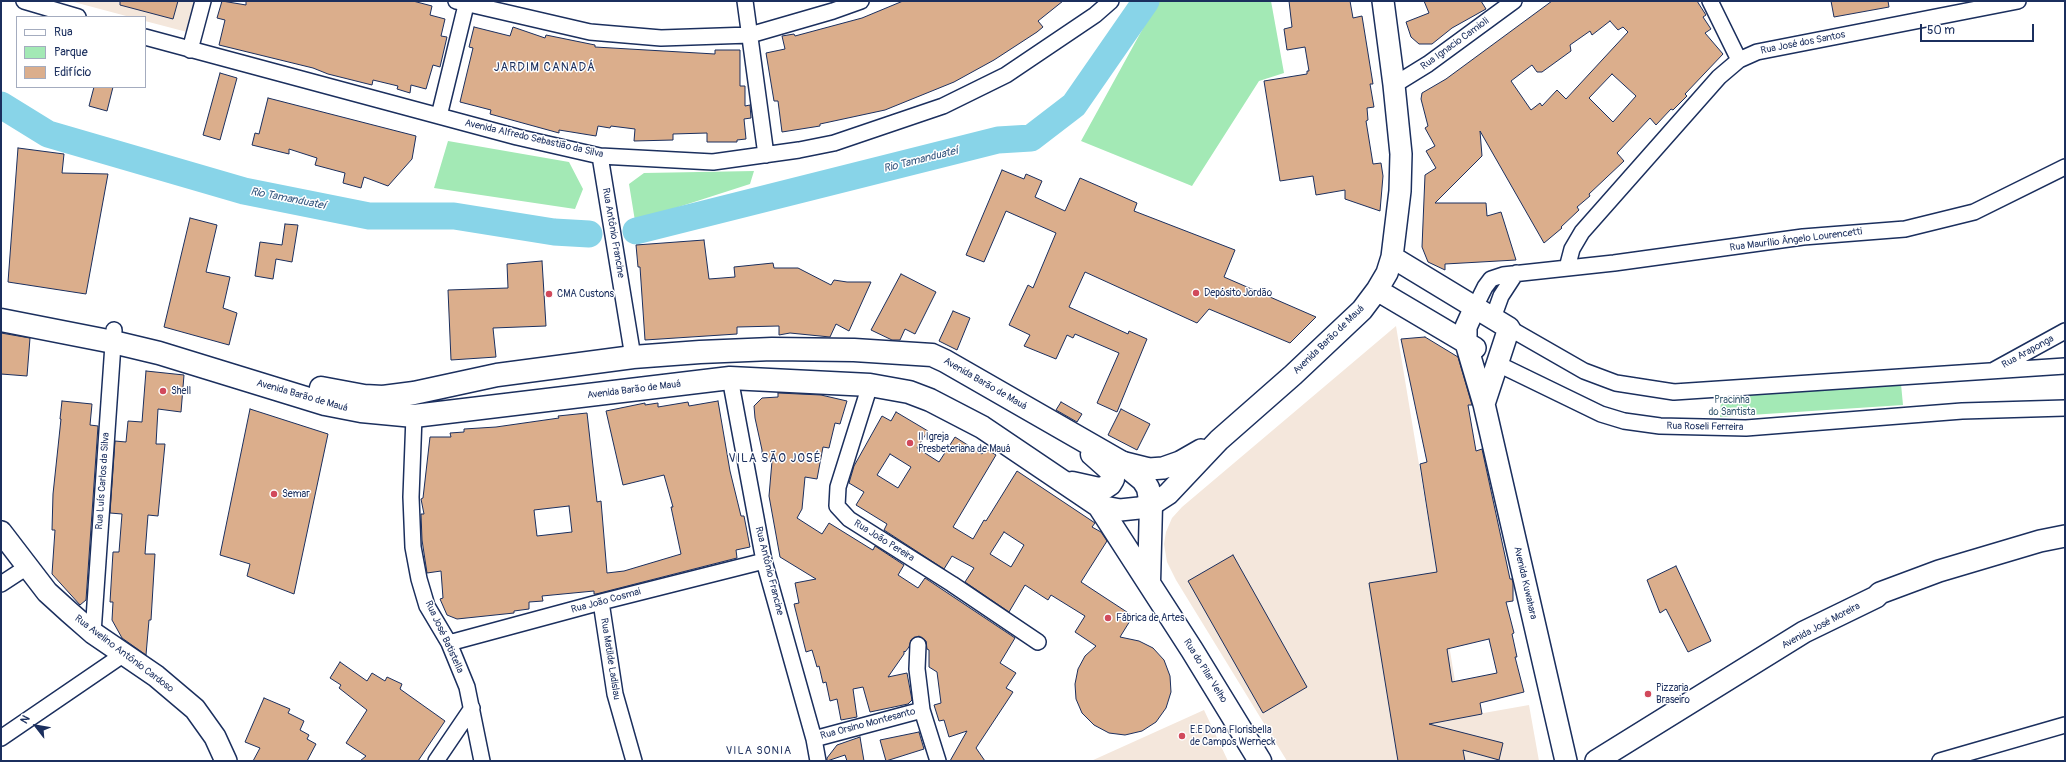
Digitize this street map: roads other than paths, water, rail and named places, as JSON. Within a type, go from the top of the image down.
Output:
[{"type":"main road","name":"Avenida Barão de Mauá","points":[[1,305],[114,336],[159,353],[325,404],[361,411],[414,416],[730,378],[870,385],[909,392],[930,400],[982,427],[1099,506]]},
{"type":"main road","name":"Avenida Barão de Mauá","points":[[1,320],[160,341],[316,388],[364,396],[383,397],[414,393],[496,375],[633,357],[772,349],[854,350],[932,355],[1121,462]]},
{"type":"main road","points":[[496,375],[492,385],[492,390],[496,399],[502,406]]},
{"type":"main road","points":[[1059,480],[1099,489],[1110,484],[1113,479],[1110,470],[1091,453],[1088,444]]},
{"type":"main road","points":[[1121,462],[1143,480],[1148,488],[1151,505],[1149,582]]},
{"type":"main road","name":"Rua do Pilar Velho","points":[[1099,506],[1149,582],[1260,761]]},
{"type":"street","points":[[24,1],[75,16]]},
{"type":"street","points":[[190,50],[202,1]]},
{"type":"street","points":[[745,1],[766,155]]},
{"type":"street","points":[[439,116],[463,2],[590,32],[661,38],[750,35],[861,1]]},
{"type":"street","name":"Avenida Alfredo Sebastião da Silva","points":[[146,37],[517,137],[600,156],[713,162],[766,155],[834,143],[943,106],[1006,75],[1095,15],[1111,1]]},
{"type":"street","name":"Avenida Barão de Mauá","points":[[1099,506],[1120,510],[1139,508],[1151,505],[1168,494],[1219,440],[1293,375],[1362,310],[1387,274],[1392,257],[1401,180],[1401,154],[1394,84],[1383,1]]},
{"type":"street","name":"Rua Ignacio Camioli","points":[[1394,84],[1428,64],[1514,1]]},
{"type":"street","points":[[1710,1],[1739,60]]},
{"type":"street","name":"Rua José dos Santos","points":[[1567,268],[1572,248],[1582,232],[1719,77],[1739,60],[1757,52],[2018,1]]},
{"type":"street","name":"Rua Antônio Francine","points":[[600,156],[633,357]]},
{"type":"street","name":"Rua Maurílio Ângelo Lourencetti","points":[[1475,307],[1485,287],[1491,279],[1516,273],[1614,263],[1803,237],[1905,229],[1974,212],[2065,167]]},
{"type":"street","points":[[1392,257],[1584,371],[1616,383],[1674,392],[2065,366]]},
{"type":"street","points":[[1484,404],[1498,364],[1501,296],[1516,273]]},
{"type":"street","name":"Rua Roseli Ferreira","points":[[1377,290],[1466,343],[1498,364],[1601,414],[1624,421],[1660,426],[1746,428],[1962,410],[2065,408]]},
{"type":"street","name":"Avenida Kuwahara","points":[[1475,307],[1466,327],[1466,343],[1484,404],[1566,761]]},
{"type":"street","name":"Rua Araponga","points":[[1990,372],[2065,331]]},
{"type":"street","name":"Rua Luís Carlos da Silva","points":[[93,632],[114,336]]},
{"type":"street","name":"Rua Antônio Francine","points":[[730,378],[764,561],[814,739],[818,761]]},
{"type":"street","name":"Rua João Pereira","points":[[870,385],[838,487],[837,506],[849,519],[952,584],[1038,642]]},
{"type":"street","name":"Rua José Batistella","points":[[414,416],[411,497],[414,547],[419,579],[428,606],[449,643],[467,687],[482,761]]},
{"type":"street","name":"Avenida Barão de Mauá","points":[[1121,462],[1149,469],[1163,468],[1180,462],[1219,440]]},
{"type":"street","name":"Rua Avelino Antônio Cardoso","points":[[1,532],[47,592],[93,632],[156,676],[195,709],[215,737],[226,761]]},
{"type":"street","name":"Avenida José Moreira","points":[[1596,761],[1804,632],[1876,597],[1880,593],[1939,572],[2040,541],[2065,536]]},
{"type":"street","name":"Rua João Cosmai","points":[[449,643],[601,602],[764,561]]},
{"type":"street","points":[[1,584],[27,567]]},
{"type":"street","name":"Rua Matilde Ladislau","points":[[601,602],[615,694],[634,761]]},
{"type":"street","points":[[918,646],[917,670],[922,710],[938,761]]},
{"type":"street","points":[[1,738],[124,654]]},
{"type":"street","points":[[436,761],[472,708]]},
{"type":"street","name":"Rua Orsino Montesanto","points":[[814,739],[922,710]]},
{"type":"street","points":[[1940,761],[2065,725]]},
{"type":"waterway","name":"Rio Tamanduateí","points":[[636,231],[998,140],[1031,138],[1074,105],[1146,1]]},
{"type":"waterway","name":"Rio Tamanduateí","points":[[1,105],[48,134],[244,191],[369,216],[454,216],[554,232],[589,234]]},
{"type":"place","name":"Depósito Jordão","points":[[1196,293]]},
{"type":"place","name":"CMA Custons","points":[[549,294]]},
{"type":"place","name":"Shell","points":[[163,391]]},
{"type":"place","name":"II Igreja Presbeteriana de Mauá","points":[[910,443]]},
{"type":"place","name":"Semar","points":[[274,494]]},
{"type":"place","name":"Fábrica de Artes","points":[[1108,618]]},
{"type":"place","name":"Pizzaria Braseiro","points":[[1648,694]]},
{"type":"place","name":"E.E Dona Florisbella de Campos Werneck","points":[[1182,736]]},
{"type":"district","name":"JARDIM CANADÁ","points":[[545,68]]},
{"type":"district","name":"VILA SÃO JOSÉ","points":[[775,459]]},
{"type":"district","name":"VILA SONIA","points":[[759,751]]},
{"type":"park label","name":"Pracinha do Santista","points":[[1732,406]]}]
